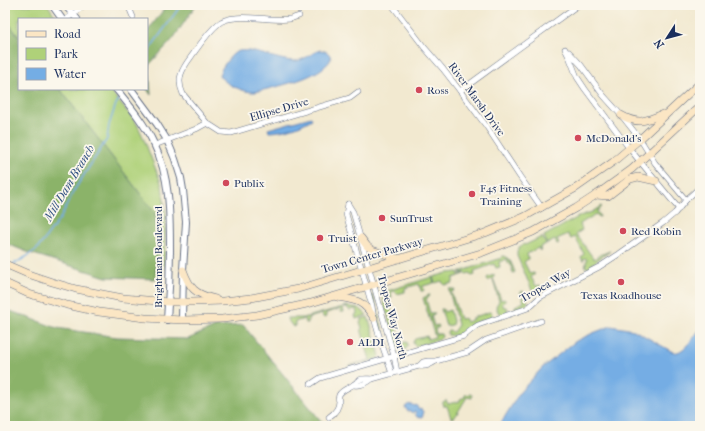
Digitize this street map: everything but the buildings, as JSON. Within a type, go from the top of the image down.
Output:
[{"type":"main road","name":"Town Center Parkway","points":[[5,264],[28,274],[76,289],[122,298],[169,302],[223,301],[251,298],[298,288],[485,233],[542,208],[576,188],[613,162],[700,83]]},
{"type":"main road","points":[[7,284],[29,294],[67,305],[94,311],[168,320],[222,319],[257,315],[311,303],[481,253],[533,232],[596,195],[632,169],[700,106]]},
{"type":"main road","points":[[621,115],[629,120],[646,121],[667,113]]},
{"type":"main road","points":[[596,195],[608,196],[630,179],[638,177],[656,182]]},
{"type":"main road","points":[[361,238],[372,250],[400,259]]},
{"type":"main road","points":[[183,270],[189,285],[198,294],[223,301]]},
{"type":"main road","points":[[332,297],[361,303],[369,309],[374,318]]},
{"type":"street","points":[[52,5],[61,18]]},
{"type":"street","points":[[65,5],[75,17],[84,5]]},
{"type":"street","points":[[128,5],[133,17]]},
{"type":"street","name":"River Marsh Drive","points":[[392,5],[487,127],[542,208]]},
{"type":"street","points":[[460,91],[578,5]]},
{"type":"street","name":"Ellipse Drive","points":[[299,16],[290,19],[235,18],[224,20],[219,23],[205,39],[182,72],[180,88],[183,94],[207,123],[221,132],[231,133],[350,98],[358,92]]},
{"type":"street","points":[[679,208],[629,148],[585,89],[577,77],[565,49],[582,66],[603,95],[640,139],[654,163],[686,200]]},
{"type":"street","name":"Brightman Boulevard","points":[[117,90],[131,108],[155,145],[168,192],[170,229],[168,320]]},
{"type":"street","points":[[132,90],[158,124],[167,140],[175,159],[183,190],[186,222],[182,320]]},
{"type":"street","points":[[155,145],[207,123]]},
{"type":"street","name":"Tropea Way","points":[[312,384],[320,378],[464,336],[475,327],[528,308],[540,297],[599,267],[619,254],[663,223],[675,213],[700,187]]},
{"type":"street","name":"Tropea Way North","points":[[394,373],[386,359],[374,318],[370,286],[369,267],[353,212],[348,204],[346,214],[361,270],[370,286],[394,356],[394,373]]},
{"type":"street","points":[[329,417],[338,408],[339,394],[354,385],[359,386],[366,384],[372,379],[418,366],[430,366],[436,361],[469,351],[486,340],[541,321]]},
{"type":"green space","points":[[5,5],[48,5],[56,18],[18,18],[18,36],[5,19]]},
{"type":"green space","points":[[167,5],[196,5],[173,39],[149,65],[151,95],[148,90],[148,31]]},
{"type":"green space","points":[[5,19],[18,36],[18,90],[61,90],[155,213],[158,246],[155,279],[106,277],[27,252],[5,243]]},
{"type":"green space","points":[[61,90],[110,90],[137,124],[162,185],[166,216],[163,277],[155,279],[158,246],[155,213]]},
{"type":"green space","points":[[601,206],[602,207],[597,211],[600,217],[596,214],[580,224],[582,230],[576,234],[594,259],[610,251],[592,264],[593,265],[589,268],[585,267],[587,259],[584,258],[583,261],[581,257],[584,254],[575,237],[571,239],[568,234],[557,239],[559,243],[557,244],[555,240],[547,244],[544,236]]},
{"type":"green space","points":[[542,237],[546,244],[540,247],[541,251],[538,248],[527,254],[528,259],[524,262],[530,274],[535,274],[531,277],[536,286],[540,285],[542,289],[541,292],[535,294],[532,291],[517,256],[517,251],[519,247],[524,244],[525,245]]},
{"type":"green space","points":[[503,256],[510,260],[515,272],[513,273],[507,259],[499,262],[500,267],[496,268],[494,264],[474,271],[475,275],[472,276],[470,273],[466,274],[465,272],[459,272],[502,258],[501,257]]},
{"type":"green space","points":[[458,272],[459,275],[465,274],[453,278],[453,283],[444,285],[442,281],[435,283],[433,277],[447,273]]},
{"type":"green space","points":[[494,275],[493,278],[501,300],[504,299],[506,301],[502,303],[504,307],[507,307],[508,309],[507,313],[502,314],[498,312],[496,306],[499,301],[493,280],[487,280],[488,277]]},
{"type":"green space","points":[[432,277],[434,283],[423,286],[423,291],[421,291],[419,284],[405,288],[405,292],[397,294],[395,291],[391,292],[392,297],[388,299],[392,313],[388,316],[383,296],[384,293]]},
{"type":"green space","points":[[449,289],[455,289],[451,292],[460,319],[464,318],[466,322],[472,320],[472,318],[489,312],[492,313],[491,317],[475,323],[460,334],[453,336],[448,335],[447,332],[450,330],[453,332],[458,325]]},
{"type":"green space","points":[[523,291],[528,303],[522,307],[515,308],[515,306],[524,302],[520,294]]},
{"type":"green space","points":[[372,295],[386,342],[384,341],[372,301]]},
{"type":"green space","points":[[429,295],[426,299],[430,313],[435,313],[431,316],[434,326],[439,326],[438,328],[435,328],[436,334],[441,334],[442,337],[439,340],[415,346],[413,343],[415,339],[427,336],[428,339],[435,337],[423,298]]},
{"type":"green space","points":[[347,306],[359,308],[367,315],[356,319],[356,309],[349,310],[347,307],[343,308],[344,312],[341,312],[340,309],[326,313],[325,318],[322,314],[308,318],[308,323],[306,323],[304,319],[295,322],[295,326],[293,327],[287,319],[303,318]]},
{"type":"green space","points":[[5,309],[57,328],[117,337],[188,339],[215,327],[243,325],[325,426],[5,426]]},
{"type":"green space","points":[[441,309],[443,309],[444,312],[450,310],[453,321],[452,325],[446,326]]},
{"type":"green space","points":[[393,316],[401,343],[407,342],[408,346],[405,350],[397,350],[398,348],[396,346],[388,317]]},
{"type":"green space","points":[[368,317],[380,356],[377,359],[348,366],[370,360],[360,322],[361,319]]},
{"type":"green space","points":[[465,395],[472,395],[472,398],[467,397],[455,417],[451,418],[447,406],[443,406],[443,402],[446,400],[448,404],[460,401],[460,399],[465,397]]},
{"type":"water","points":[[320,50],[325,51],[331,57],[326,66],[297,81],[255,92],[246,91],[230,85],[219,75],[229,58],[239,51],[251,51],[281,59],[298,61]]},
{"type":"water","points":[[311,117],[312,119],[301,125],[281,131],[269,132],[268,129]]},
{"type":"water","points":[[611,326],[634,330],[671,351],[676,352],[683,349],[700,329],[700,426],[499,426],[520,392],[543,367],[576,341]]},
{"type":"water","points":[[409,404],[414,406],[416,405],[419,410],[421,409],[424,413],[421,418],[418,418],[415,411],[412,413],[410,411],[408,412],[405,407]]},
{"type":"waterway","name":"Mill Dam Branch","points":[[148,52],[181,5]]},
{"type":"waterway","name":"Mill Dam Branch","points":[[12,265],[37,249],[61,217],[73,192],[107,139],[109,125],[116,104],[120,98]]},
{"type":"place","name":"Ross","points":[[419,90]]},
{"type":"place","name":"McDonald's","points":[[578,138]]},
{"type":"place","name":"Publix","points":[[226,183]]},
{"type":"place","name":"F45 Fitness Training","points":[[472,194]]},
{"type":"place","name":"SunTrust","points":[[382,218]]},
{"type":"place","name":"Red Robin","points":[[623,231]]},
{"type":"place","name":"Truist","points":[[320,238]]},
{"type":"place","name":"Texas Roadhouse","points":[[621,282]]},
{"type":"place","name":"ALDI","points":[[350,342]]}]
